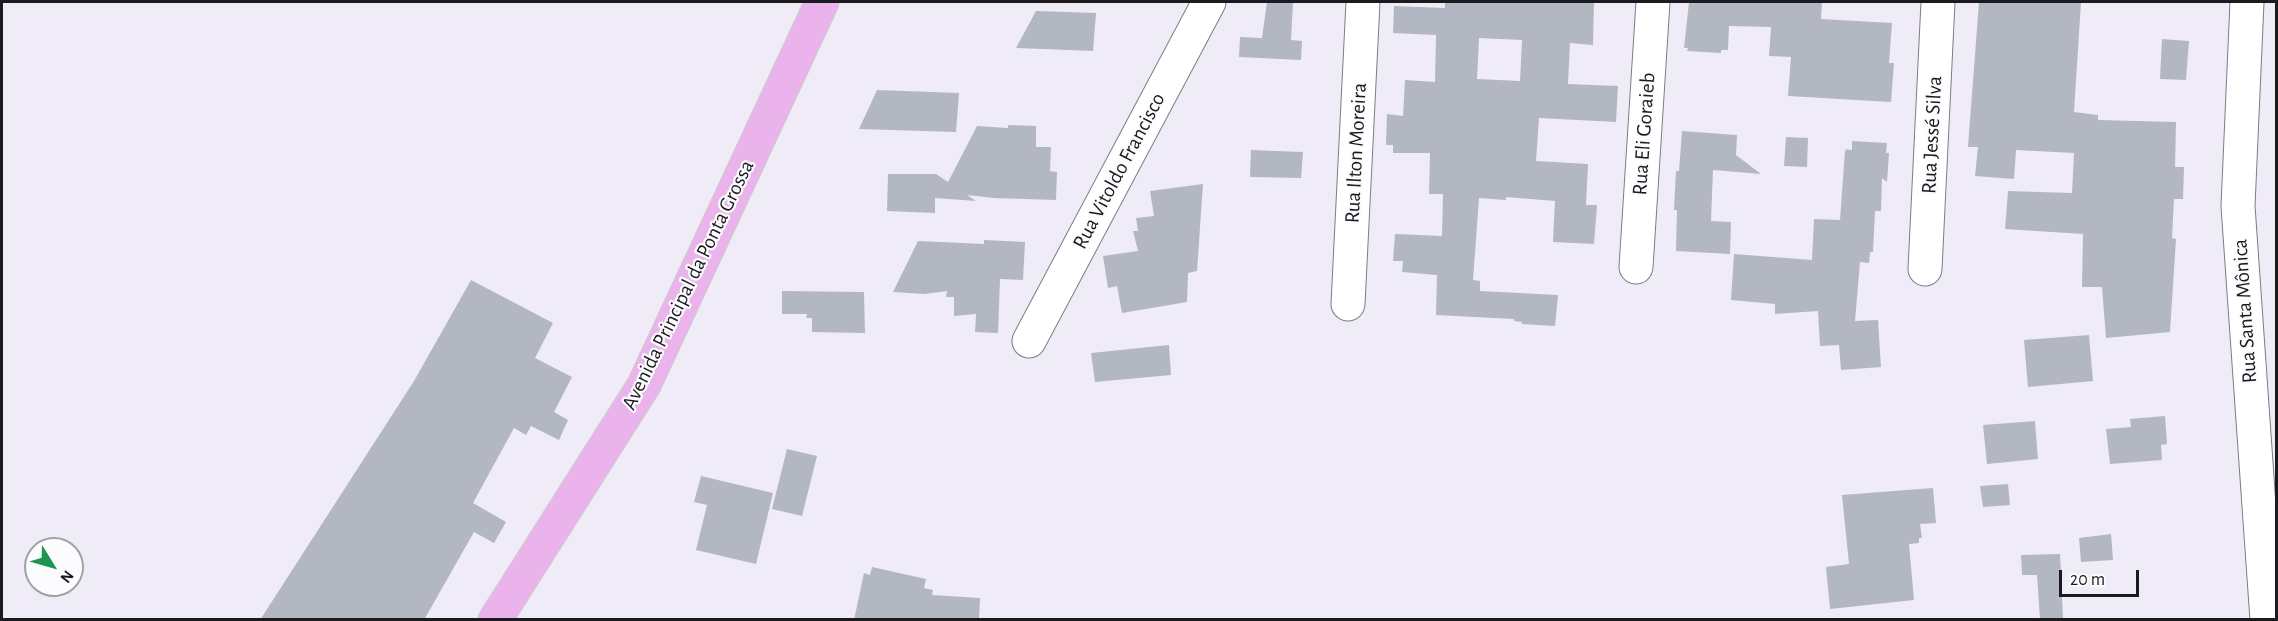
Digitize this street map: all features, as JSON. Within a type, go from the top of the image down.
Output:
[{"type":"main road","name":"Avenida Principal da Ponta Grossa","points":[[495,620],[644,386],[822,2]]},
{"type":"street","name":"Rua Vitoldo Francisco","points":[[1029,341],[1209,2]]},
{"type":"street","name":"Rua Ilton Moreira","points":[[1348,304],[1363,2]]},
{"type":"street","name":"Rua Eli Goraieb","points":[[1636,267],[1653,2]]},
{"type":"street","name":"Rua Jessé Silva","points":[[1925,269],[1938,2]]},
{"type":"street","name":"Rua Santa Mônica","points":[[2247,2],[2238,206],[2267,620]]},
{"type":"building","points":[[1267,2],[1293,2],[1291,40],[1302,41],[1301,60],[1239,57],[1240,37],[1262,38]]},
{"type":"building","points":[[1445,2],[1594,2],[1593,45],[1570,43],[1568,84],[1618,86],[1616,122],[1539,118],[1536,161],[1588,164],[1586,205],[1597,205],[1594,244],[1553,242],[1555,201],[1506,197],[1506,200],[1479,198],[1473,280],[1480,281],[1480,291],[1558,295],[1555,326],[1522,324],[1514,319],[1436,315],[1437,275],[1402,272],[1403,261],[1393,261],[1395,234],[1442,236],[1443,194],[1429,194],[1430,153],[1393,153],[1393,145],[1386,145],[1387,114],[1403,116],[1405,80],[1435,82],[1436,35],[1393,33],[1394,6],[1445,8]],"holes":[[[1479,38],[1522,40],[1520,81],[1477,79]]]},
{"type":"building","points":[[1689,2],[1822,2],[1821,19],[1892,23],[1889,63],[1894,63],[1891,102],[1788,96],[1791,57],[1769,56],[1771,27],[1729,26],[1728,50],[1721,50],[1721,53],[1687,51],[1688,48],[1684,48]]},
{"type":"building","points":[[1979,2],[2081,2],[2074,112],[2098,115],[2098,120],[2176,122],[2175,167],[2184,167],[2183,199],[2174,199],[2172,238],[2176,239],[2170,332],[2106,338],[2102,287],[2082,287],[2083,234],[2005,229],[2008,191],[2072,193],[2074,153],[2016,150],[2014,179],[1975,176],[1978,147],[1968,147]]},
{"type":"building","points":[[1036,11],[1096,13],[1093,51],[1016,48]]},
{"type":"building","points":[[2162,39],[2189,41],[2186,80],[2160,79]]},
{"type":"building","points":[[877,90],[959,93],[956,132],[859,129]]},
{"type":"building","points":[[1008,125],[1036,126],[1036,147],[1051,147],[1050,171],[1057,172],[1056,200],[967,195],[976,201],[935,198],[935,213],[887,211],[888,174],[936,174],[948,182],[977,126],[1008,128]]},
{"type":"building","points":[[1682,131],[1737,135],[1736,155],[1761,174],[1713,170],[1711,221],[1731,222],[1730,254],[1676,251],[1677,210],[1674,210],[1676,171],[1679,171]]},
{"type":"building","points":[[1786,137],[1808,138],[1807,167],[1784,166]]},
{"type":"building","points":[[1852,141],[1887,143],[1886,153],[1889,153],[1887,182],[1882,178],[1881,211],[1875,211],[1873,252],[1870,252],[1869,263],[1860,262],[1855,321],[1878,320],[1881,367],[1841,370],[1839,345],[1820,346],[1818,311],[1775,314],[1775,304],[1731,300],[1734,254],[1812,260],[1814,219],[1840,220],[1845,151],[1847,151],[1844,149],[1852,150]]},
{"type":"building","points":[[1251,150],[1303,152],[1301,178],[1250,177]]},
{"type":"building","points":[[1203,184],[1197,271],[1188,273],[1187,302],[1122,313],[1117,286],[1108,288],[1103,256],[1138,251],[1133,231],[1138,231],[1136,218],[1154,216],[1150,191]]},
{"type":"building","points":[[984,240],[1025,242],[1023,280],[1000,279],[998,333],[975,332],[976,314],[954,316],[954,297],[946,297],[947,291],[924,294],[893,292],[918,241],[984,244]]},
{"type":"building","points":[[471,280],[553,323],[535,358],[572,377],[554,412],[568,420],[559,440],[531,426],[526,435],[514,428],[473,503],[506,522],[494,543],[474,532],[424,620],[260,620],[414,381]]},
{"type":"building","points":[[782,291],[864,292],[865,333],[812,332],[812,318],[806,318],[807,314],[782,314]]},
{"type":"building","points":[[2089,335],[2093,381],[2028,387],[2024,340]]},
{"type":"building","points":[[1169,345],[1171,375],[1095,382],[1091,353]]},
{"type":"building","points":[[2165,416],[2167,444],[2161,445],[2162,460],[2110,464],[2106,429],[2131,427],[2130,419]]},
{"type":"building","points":[[2035,421],[2038,459],[1987,464],[1983,425]]},
{"type":"building","points":[[787,449],[817,456],[802,516],[772,509]]},
{"type":"building","points":[[701,476],[773,493],[756,564],[696,550],[707,505],[694,502]]},
{"type":"building","points":[[2008,484],[2010,505],[1983,507],[1980,486]]},
{"type":"building","points":[[1933,488],[1936,523],[1920,524],[1922,538],[1919,538],[1919,543],[1909,544],[1914,600],[1830,609],[1826,567],[1849,564],[1842,495]]},
{"type":"building","points":[[2111,534],[2113,560],[2081,562],[2079,538]]},
{"type":"building","points":[[2060,554],[2063,620],[2040,620],[2037,575],[2022,575],[2021,555]]},
{"type":"building","points":[[872,567],[926,579],[924,588],[933,590],[932,595],[980,598],[979,620],[854,620],[864,573],[870,575]]}]
